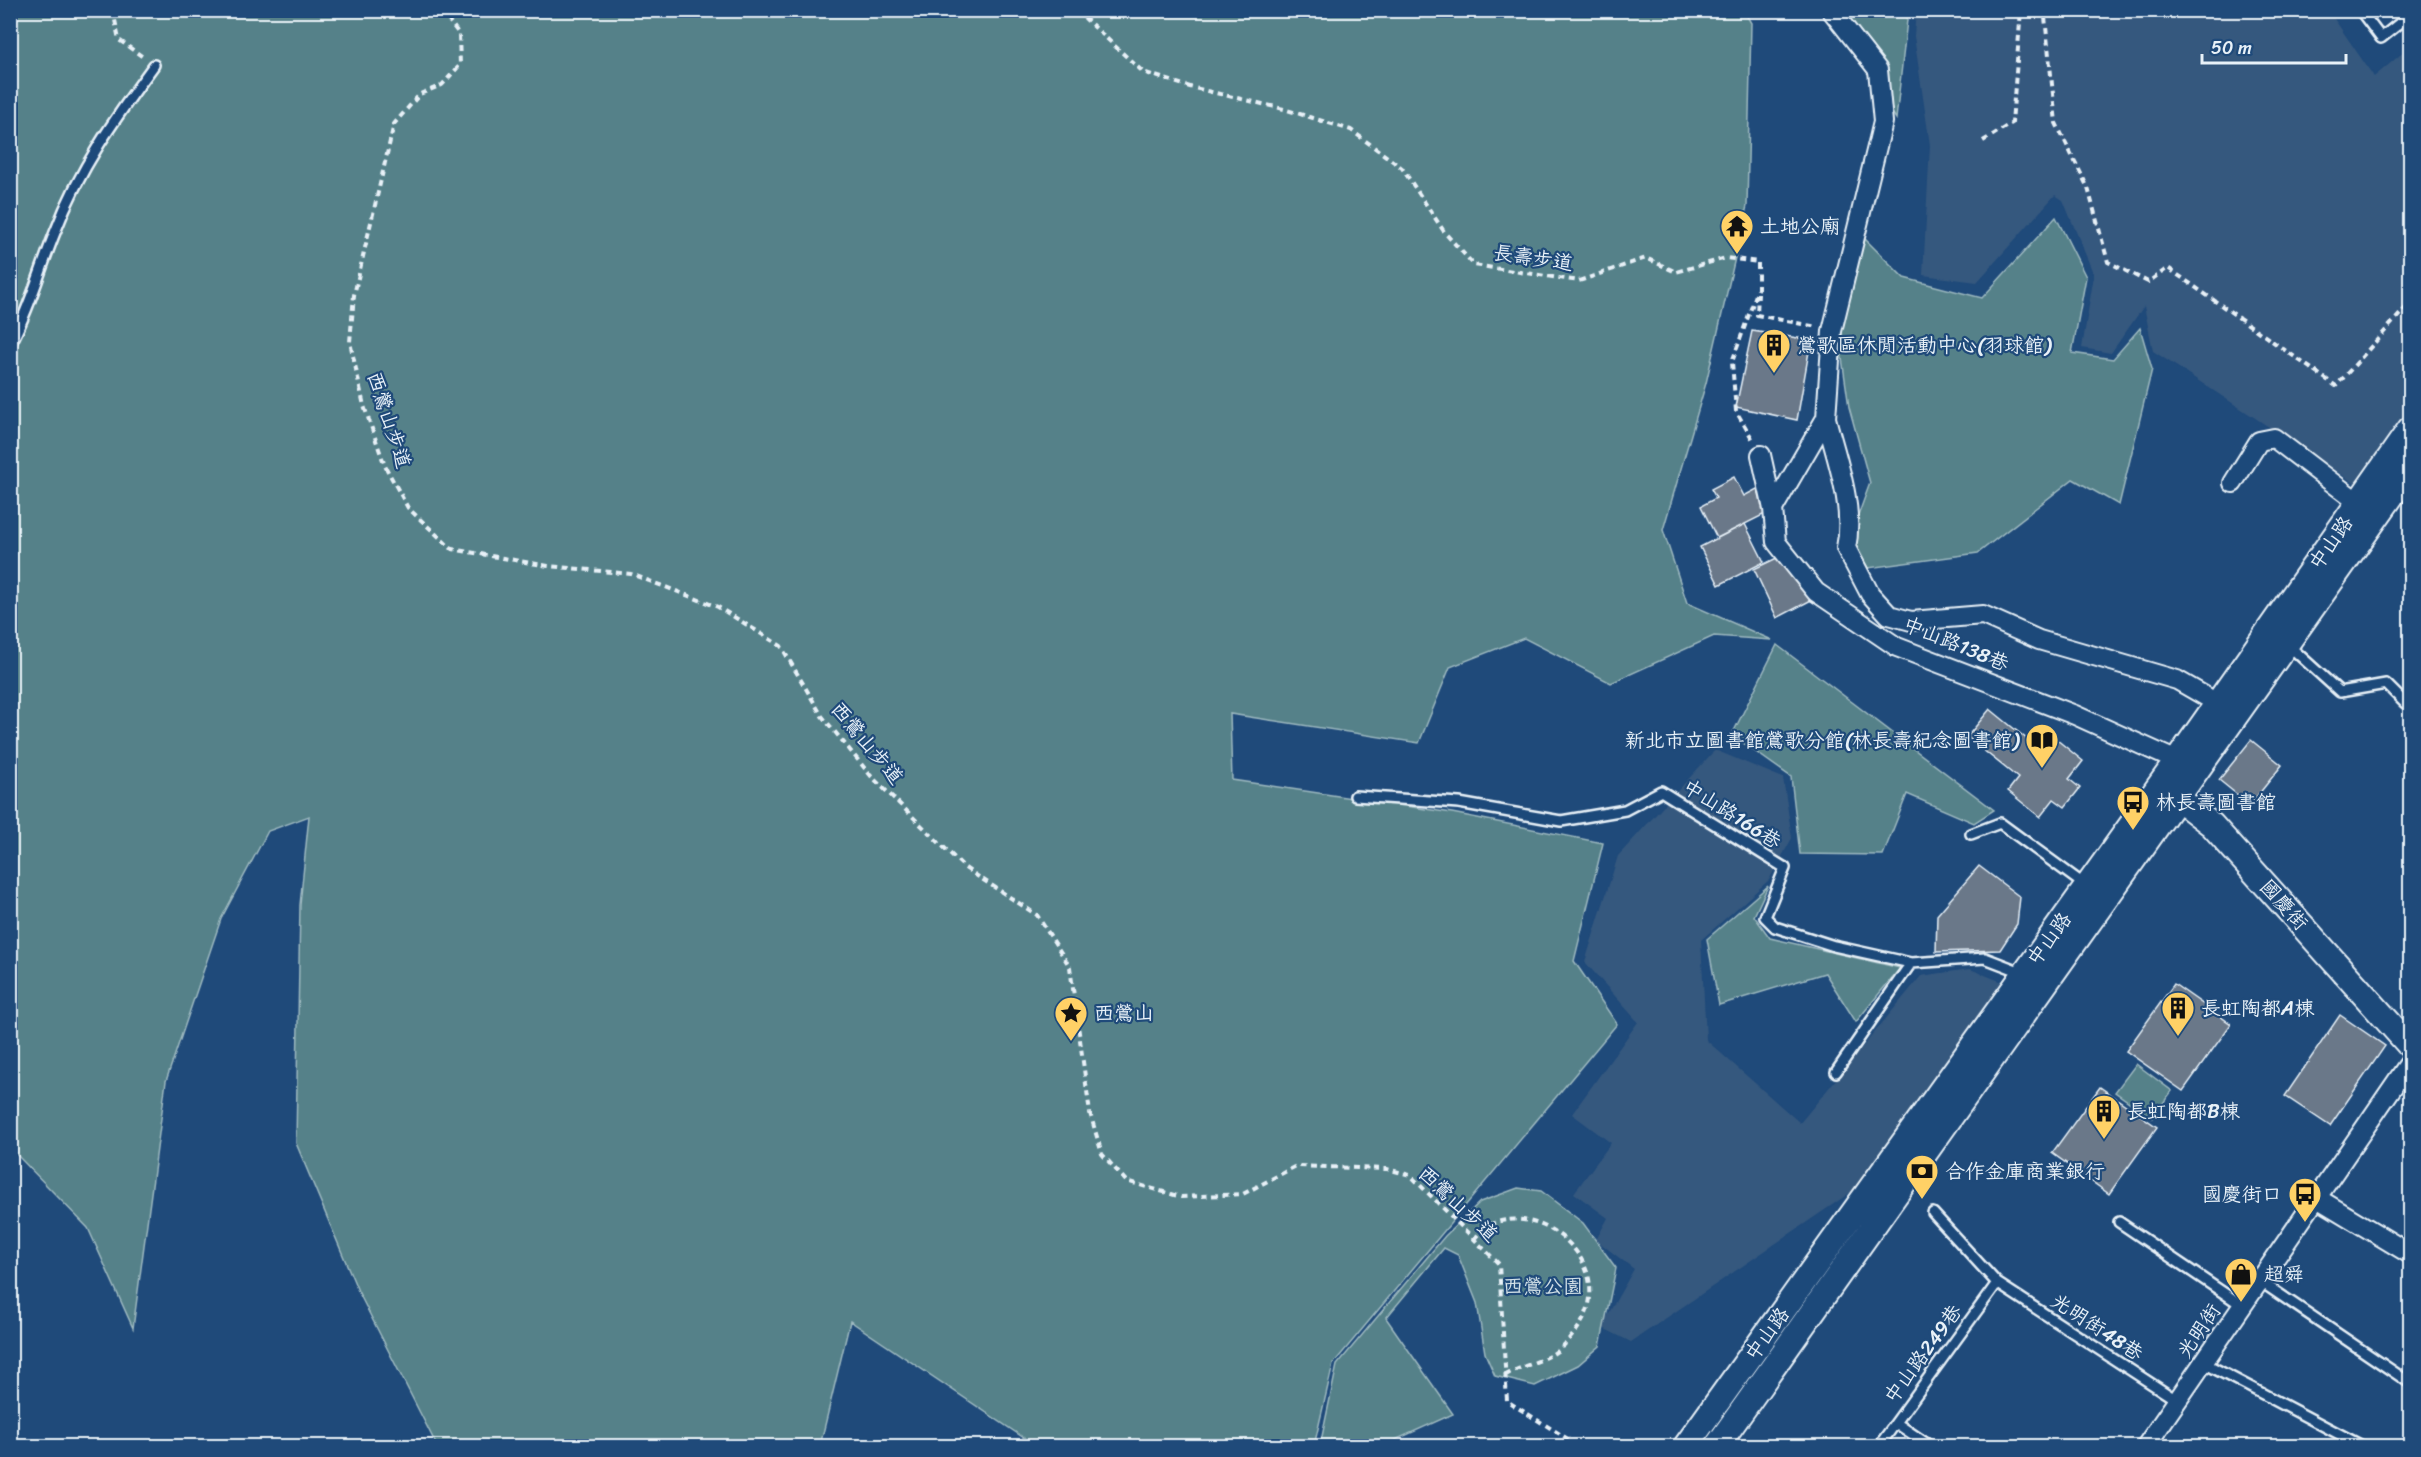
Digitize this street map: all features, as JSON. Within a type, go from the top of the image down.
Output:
[{"type":"street","points":[[1831,10],[1878,70],[1883,122],[1832,331],[1826,418],[1844,497],[1849,532],[1846,548],[1870,594],[1889,615],[1911,621],[1983,615],[2039,640],[2177,680],[2217,703]]},
{"type":"street","points":[[1773,509],[1826,418]]},
{"type":"street","name":"中山路","points":[[2096,893],[2177,798],[2401,478],[2410,429]]},
{"type":"street","points":[[2233,483],[2259,441],[2274,438],[2359,503]]},
{"type":"street","name":"中山路138巷","points":[[1761,455],[1773,509],[1776,542],[1816,592],[1897,647],[2075,715],[2177,761]]},
{"type":"street","name":"中山路","points":[[1686,1446],[1916,1145],[2096,893],[2177,761],[2359,503],[2401,478]]},
{"type":"street","points":[[2177,761],[2177,798]]},
{"type":"street","name":"國慶街","points":[[2177,798],[2212,825],[2410,1046]]},
{"type":"street","name":"光明街","points":[[2146,1446],[2410,1062]]},
{"type":"street","name":"中山路","points":[[1717,1446],[1898,1197],[1916,1145]]},
{"type":"street","points":[[2317,1198],[2410,1254]]},
{"type":"lane","points":[[2360,10],[2381,38],[2410,15]]},
{"type":"lane","points":[[10,345],[26,316],[56,229],[80,176],[108,128],[154,65]]},
{"type":"lane","points":[[2287,643],[2340,692],[2386,684],[2405,704],[2410,704]]},
{"type":"lane","name":"中山路166巷","points":[[1355,796],[1459,803],[1561,821],[1625,810],[1661,791],[1785,868],[1765,916],[1775,927],[1834,946],[1911,963],[1985,958],[2033,980]]},
{"type":"lane","points":[[1971,834],[2000,823],[2096,893]]},
{"type":"lane","points":[[1836,1072],[1911,963]]},
{"type":"lane","name":"光明街48巷","points":[[1933,1213],[1996,1283],[2178,1401]]},
{"type":"lane","points":[[2119,1222],[2243,1306]]},
{"type":"lane","points":[[2260,1281],[2410,1383]]},
{"type":"lane","name":"中山路249巷","points":[[1879,1446],[1996,1283]]},
{"type":"lane","points":[[2204,1363],[2362,1446]]},
{"type":"lane","points":[[1896,1423],[1930,1446]]},
{"type":"path","points":[[113,10],[119,40],[154,65]]},
{"type":"path","name":"西鶯山步道","points":[[441,10],[459,34],[460,65],[442,85],[420,94],[394,124],[354,295],[350,342],[364,406],[385,466],[408,508],[452,549],[549,566],[631,574],[718,607],[781,646],[822,716],[871,776],[965,868],[1037,915],[1070,967],[1090,1113],[1102,1155],[1126,1181],[1180,1197],[1243,1194],[1296,1166],[1388,1169],[1410,1175],[1499,1264],[1507,1401],[1579,1446]]},
{"type":"path","name":"長壽步道","points":[[1076,10],[1143,72],[1190,87],[1284,109],[1351,130],[1402,168],[1445,233],[1474,265],[1579,281],[1646,258],[1676,272],[1726,258],[1758,262],[1758,289],[1732,362],[1736,411],[1761,455]]},
{"type":"path","points":[[1983,141],[2012,123],[2021,10]]},
{"type":"path","points":[[2038,10],[2045,17],[2056,123],[2088,188],[2108,262],[2148,282],[2168,268],[2336,386],[2410,303]]},
{"type":"path","points":[[1758,289],[1757,315],[1832,331]]},
{"type":"path","points":[[1474,1239],[1489,1224],[1514,1218],[1533,1221],[1550,1227],[1567,1241],[1585,1267],[1589,1286],[1588,1308],[1577,1330],[1561,1349],[1506,1375]]},
{"type":"shaded area","points":[[2328,10],[2374,77],[2406,50],[2410,52],[2410,410],[2356,484],[2153,351],[2144,306],[2111,353],[2082,348],[2094,275],[2063,200],[2055,195],[1977,282],[1923,275],[1930,145],[1914,36],[1916,11]]},
{"type":"shaded area","points":[[1715,750],[1783,778],[1792,838],[1769,880],[1701,940],[1706,1040],[1800,1123],[1921,976],[1970,969],[2002,982],[1857,1188],[1631,1342],[1601,1327],[1634,1269],[1596,1240],[1608,1218],[1574,1193],[1611,1143],[1572,1114],[1638,1022],[1585,962],[1618,856]]},
{"type":"green space","points":[[10,11],[1744,11],[1751,23],[1747,206],[1706,383],[1663,530],[1687,603],[1772,640],[1714,636],[1611,683],[1524,638],[1450,667],[1419,743],[1230,714],[1232,780],[1452,813],[1603,843],[1574,961],[1617,1024],[1333,1364],[1314,1446],[1036,1446],[850,1321],[820,1446],[437,1446],[358,1291],[296,1143],[300,905],[309,816],[268,831],[221,919],[166,1081],[133,1328],[88,1228],[16,1154],[11,1114]]},
{"type":"green space","points":[[1832,11],[1908,11],[1896,119]]},
{"type":"green space","points":[[2056,217],[2086,277],[2072,353],[2113,359],[2140,328],[2152,369],[2119,505],[2073,479],[1978,553],[1868,568],[1850,538],[1870,483],[1849,407],[1837,323],[1859,233],[1904,278],[1982,298]]},
{"type":"green space","points":[[1777,645],[1994,810],[1974,823],[1907,794],[1883,855],[1800,854],[1791,777],[1732,735]]},
{"type":"green space","points":[[1768,886],[1754,916],[1770,938],[1900,968],[1856,1022],[1825,973],[1719,1005],[1707,939]]},
{"type":"green space","points":[[2136,1064],[2172,1091],[2152,1118],[2115,1092]]},
{"type":"green space","name":"西鶯公園","points":[[1518,1188],[1541,1191],[1583,1223],[1616,1268],[1600,1346],[1578,1365],[1535,1386],[1495,1376],[1485,1353],[1477,1303],[1458,1255],[1444,1248],[1386,1318],[1453,1414],[1382,1446],[1320,1446],[1337,1365],[1445,1236],[1480,1202]]},
{"type":"building","name":"鶯歌區休閒活動中心(羽球館)","points":[[1752,331],[1811,340],[1797,420],[1736,407]]},
{"type":"building","points":[[1734,477],[1744,496],[1757,489],[1769,512],[1717,538],[1701,506],[1716,498],[1711,489]]},
{"type":"building","points":[[1745,524],[1764,562],[1719,585],[1700,547]]},
{"type":"building","points":[[1783,555],[1819,596],[1777,618],[1754,569]]},
{"type":"building","name":"新北市立圖書館鶯歌分館(林長壽紀念圖書館)","points":[[1990,709],[2039,749],[2051,735],[2083,761],[2069,779],[2080,788],[2065,807],[2054,799],[2040,817],[2008,791],[2018,778],[1967,737]]},
{"type":"building","points":[[2251,740],[2282,765],[2250,805],[2219,780]]},
{"type":"building","points":[[1979,866],[2020,897],[2017,924],[2000,950],[1936,952],[1937,915]]},
{"type":"building","name":"長虹陶都A棟","points":[[2174,984],[2231,1024],[2183,1091],[2126,1051]]},
{"type":"building","points":[[2340,1015],[2385,1046],[2330,1126],[2285,1096]]},
{"type":"building","name":"長虹陶都B棟","points":[[2100,1087],[2157,1127],[2109,1194],[2052,1153]]},
{"type":"place","name":"土地公廟","points":[[1737,255]]},
{"type":"place","name":"鶯歌區休閒活動中心(羽球館)","points":[[1774,374]]},
{"type":"place","name":"新北市立圖書館鶯歌分館(林長壽紀念圖書館)","points":[[2042,769]]},
{"type":"place","name":"林長壽圖書館","points":[[2133,831]]},
{"type":"place","name":"長虹陶都A棟","points":[[2178,1037]]},
{"type":"place","name":"西鶯山","points":[[1071,1042]]},
{"type":"place","name":"長虹陶都B棟","points":[[2104,1140]]},
{"type":"place","name":"合作金庫商業銀行","points":[[1922,1200]]},
{"type":"place","name":"國慶街口","points":[[2305,1223]]},
{"type":"place","name":"超舜","points":[[2241,1303]]}]
